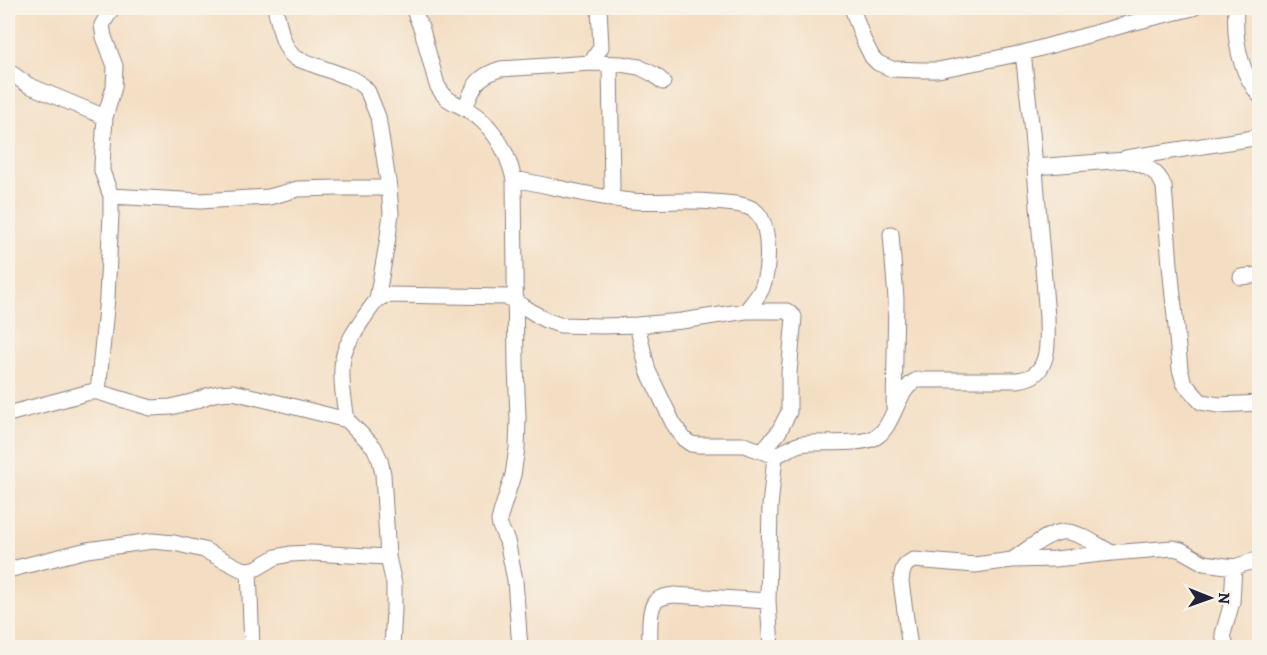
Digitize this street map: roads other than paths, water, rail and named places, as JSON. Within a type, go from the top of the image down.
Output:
[{"type":"street","points":[[98,392],[107,298],[111,196],[102,165],[105,117],[114,87],[116,66],[104,37],[102,25],[112,8]]},
{"type":"street","points":[[276,8],[285,46],[290,54],[295,58],[353,79],[363,86],[368,92],[378,117],[391,213],[377,299],[349,342],[344,355],[346,420]]},
{"type":"street","points":[[413,8],[422,30],[436,85],[450,102],[481,118],[506,152],[514,179],[517,448],[513,475],[499,521],[507,541],[515,580],[520,648]]},
{"type":"street","points":[[591,63],[601,47],[598,8]]},
{"type":"street","points":[[852,8],[863,39],[872,57],[878,63],[892,69],[938,70],[1023,53],[1193,8]]},
{"type":"street","points":[[1125,8],[1131,23]]},
{"type":"street","points":[[1236,8],[1238,49],[1243,69],[1260,96]]},
{"type":"street","points":[[637,325],[648,371],[668,414],[684,439],[691,444],[744,445],[769,453],[803,444],[870,440],[880,433],[902,395],[910,384],[917,380],[1018,380],[1032,376],[1040,368],[1044,359],[1047,345],[1047,317],[1030,102],[1023,53]]},
{"type":"street","points":[[465,108],[476,83],[487,73],[500,69],[591,63],[626,64],[639,67],[663,82]]},
{"type":"street","points":[[610,64],[611,199]]},
{"type":"street","points":[[8,71],[28,85],[105,117]]},
{"type":"street","points":[[1035,167],[1115,160],[1260,137]]},
{"type":"street","points":[[1115,160],[1136,163],[1156,171],[1162,179],[1180,369],[1184,384],[1201,402],[1241,405],[1260,403]]},
{"type":"street","points":[[514,179],[611,199],[703,201],[737,205],[753,210],[759,216],[767,237],[766,274],[761,291],[746,311]]},
{"type":"street","points":[[111,196],[200,201],[269,197],[298,189],[388,188]]},
{"type":"street","points":[[891,234],[897,299],[894,411]]},
{"type":"street","points":[[1241,277],[1260,274]]},
{"type":"street","points":[[377,299],[388,295],[507,297],[545,320],[560,325],[637,325],[746,311],[787,311],[794,317],[789,373],[789,412],[769,453],[768,601],[771,648]]},
{"type":"street","points":[[8,414],[90,392],[98,392],[151,408],[182,405],[219,393],[233,392],[346,420],[374,447],[383,474],[388,557],[393,584],[392,648]]},
{"type":"street","points":[[1012,560],[1044,539],[1066,531],[1112,553]]},
{"type":"street","points":[[8,570],[87,550],[152,541],[204,550],[241,569],[249,570],[276,557],[290,554],[388,557]]},
{"type":"street","points":[[910,648],[901,582],[902,571],[907,563],[914,560],[975,565],[1012,560],[1055,560],[1173,548],[1204,563],[1234,567],[1260,559]]},
{"type":"street","points":[[1226,648],[1222,634],[1232,602],[1234,567]]},
{"type":"street","points":[[249,570],[252,648]]},
{"type":"street","points":[[650,648],[652,609],[656,600],[662,597],[674,595],[768,601]]}]
